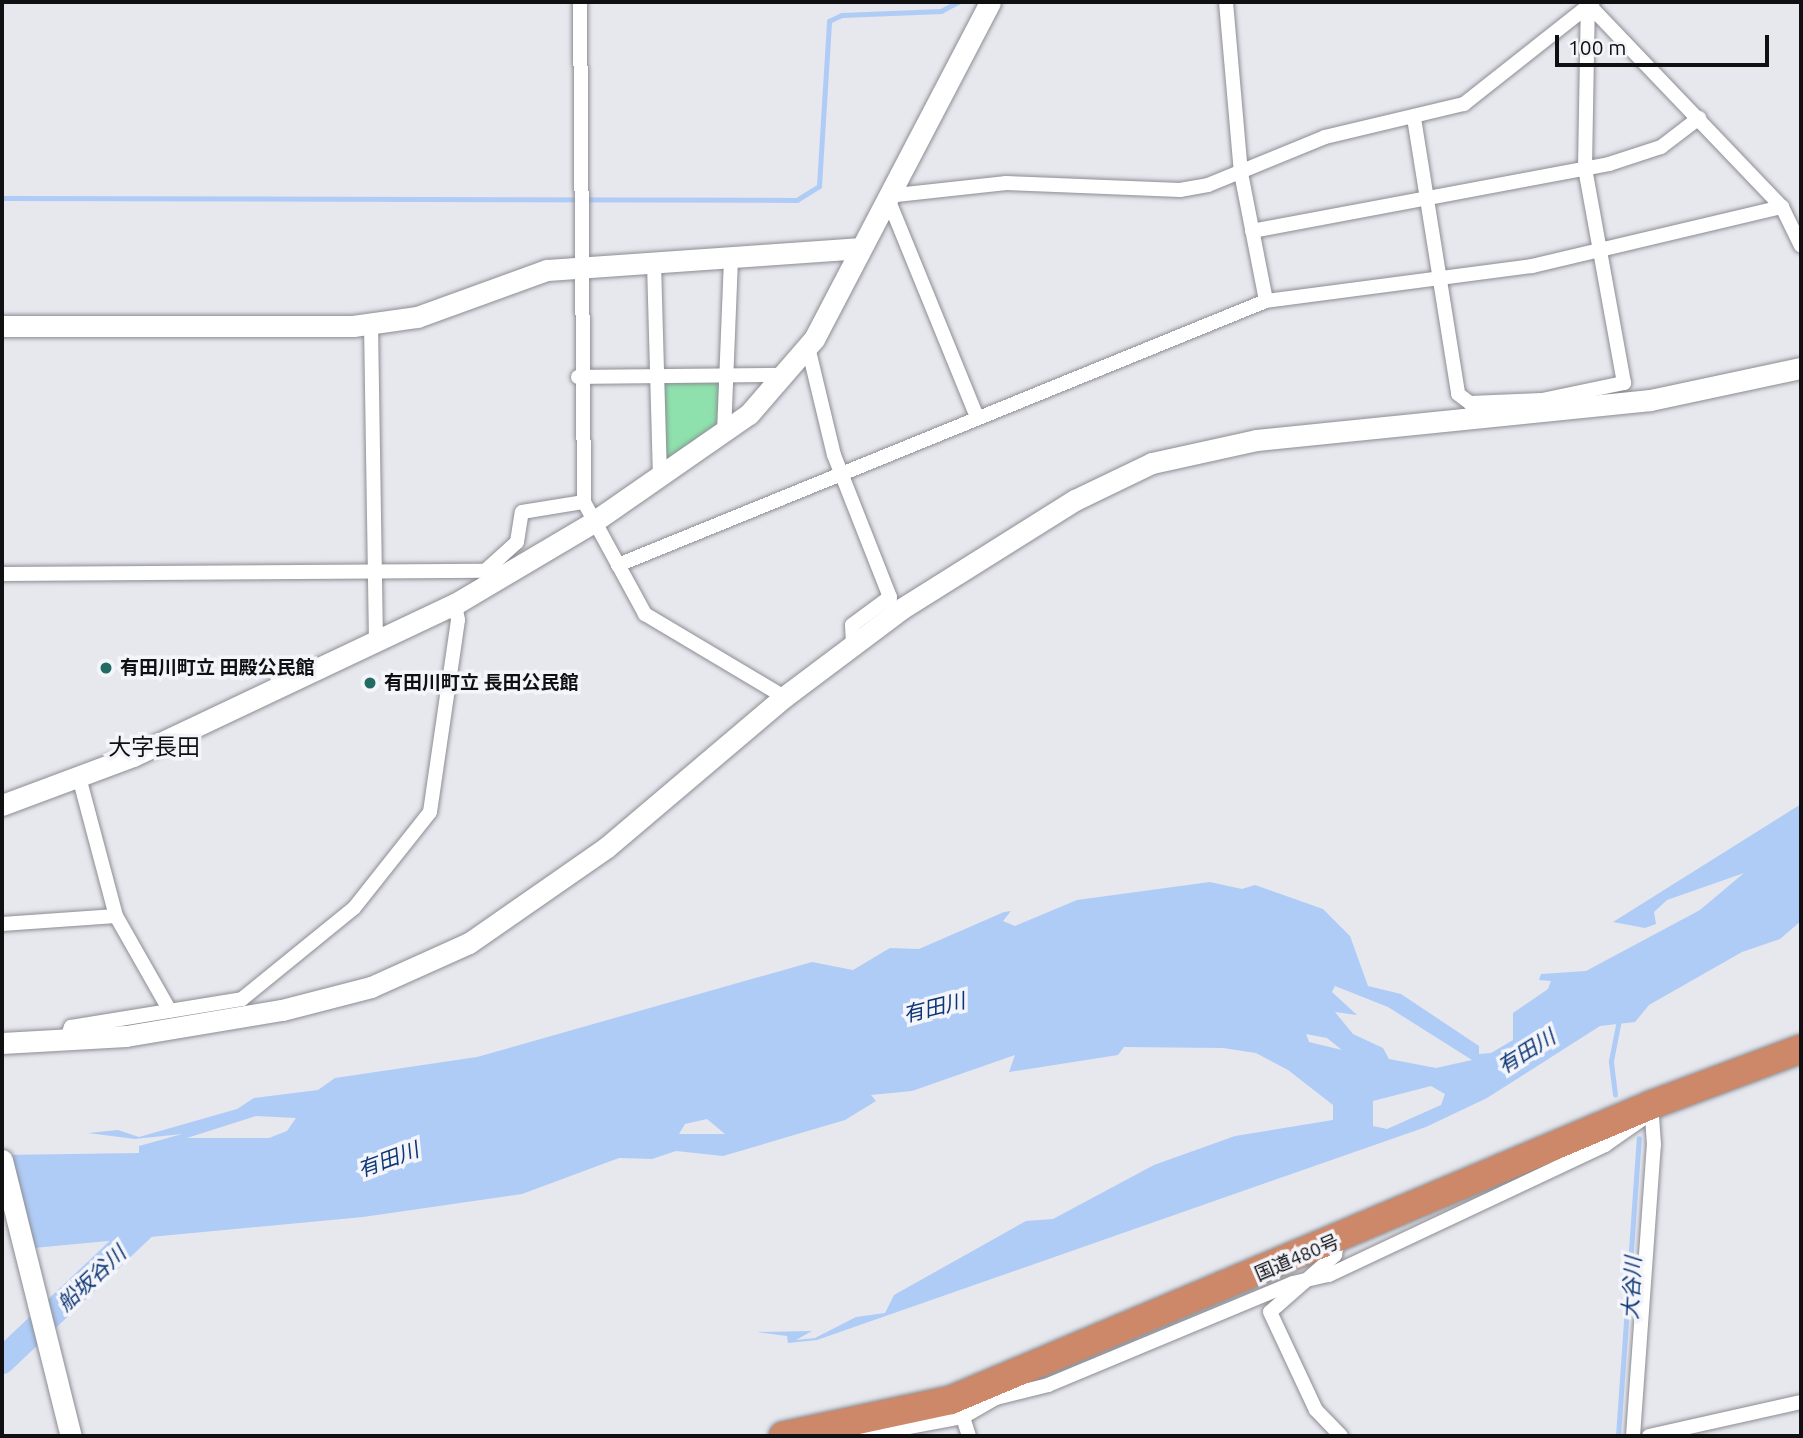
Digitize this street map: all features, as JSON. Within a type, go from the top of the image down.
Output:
[{"type":"highway","name":"国道480号","points":[[783,1436],[851,1434],[996,1390],[1651,1108],[1801,1049]]},
{"type":"street","points":[[580,2],[578,377],[583,502],[592,523],[645,614],[785,697]]},
{"type":"street","points":[[2,805],[79,777],[376,643],[455,604],[490,576],[592,523],[724,432],[785,375],[808,347],[989,2]]},
{"type":"street","points":[[1226,2],[1241,173],[1266,301]]},
{"type":"street","points":[[887,196],[1006,183],[1180,190],[1241,173],[1325,137],[1413,118],[1486,92],[1591,3]]},
{"type":"street","points":[[1413,118],[1462,401],[1542,407],[1624,383],[1585,168],[1591,3]]},
{"type":"street","points":[[1591,3],[1782,207],[1801,246]]},
{"type":"street","points":[[1252,231],[1585,168],[1650,152],[1699,118]]},
{"type":"street","points":[[887,196],[977,417]]},
{"type":"street","points":[[618,565],[1266,301],[1439,278],[1601,252],[1782,207]]},
{"type":"street","points":[[2,326],[371,324],[417,317],[525,275],[578,268],[858,248]]},
{"type":"street","points":[[724,432],[731,257]]},
{"type":"street","points":[[654,263],[660,477]]},
{"type":"street","points":[[371,324],[376,643]]},
{"type":"street","points":[[808,347],[841,472],[890,597],[852,625],[853,646]]},
{"type":"street","points":[[2,1043],[66,1042],[282,1010],[423,966],[529,906],[692,780],[785,697],[853,646],[1017,534],[1152,463],[1257,440],[1542,407],[1650,400],[1801,368]]},
{"type":"street","points":[[578,377],[785,375]]},
{"type":"street","points":[[490,576],[517,542],[522,512],[530,507],[583,502]]},
{"type":"street","points":[[2,574],[373,572],[490,576]]},
{"type":"street","points":[[66,1042],[71,1027],[170,1011],[254,993],[354,908],[426,819],[458,620],[455,604]]},
{"type":"street","points":[[79,777],[116,916],[170,1011]]},
{"type":"street","points":[[2,924],[116,916]]},
{"type":"street","points":[[851,1434],[963,1417],[996,1390],[1048,1385],[1301,1283],[1605,1145],[1651,1108]]},
{"type":"street","points":[[1633,1436],[1651,1108]]},
{"type":"street","points":[[2,1160],[71,1436]]},
{"type":"street","points":[[1338,1241],[1335,1255],[1270,1312],[1316,1410],[1341,1436]]},
{"type":"street","points":[[1649,1436],[1801,1402]]},
{"type":"street","points":[[963,1417],[969,1436]]},
{"type":"green space","points":[[661,380],[722,380],[720,429],[664,468]]},
{"type":"water","name":"有田川","points":[[1801,804],[1801,921],[1780,939],[1742,952],[1649,1005],[1635,1022],[1600,1026],[1487,1098],[1426,1127],[817,1340],[788,1343],[787,1336],[757,1332],[812,1331],[796,1340],[815,1338],[856,1317],[885,1313],[894,1295],[1026,1221],[1053,1219],[1154,1165],[1235,1136],[1333,1120],[1333,1105],[1288,1070],[1256,1053],[1223,1048],[1124,1047],[1118,1055],[1009,1072],[1015,1055],[912,1091],[871,1095],[876,1101],[845,1120],[723,1156],[676,1151],[652,1159],[619,1158],[522,1194],[363,1217],[23,1249],[2,1155],[139,1153],[139,1146],[182,1134],[135,1139],[88,1133],[118,1130],[139,1137],[237,1109],[254,1098],[318,1090],[335,1078],[477,1057],[812,962],[853,970],[890,948],[919,949],[1004,912],[1011,911],[1003,921],[1015,926],[1077,900],[1210,882],[1242,889],[1255,885],[1323,909],[1350,936],[1368,986],[1401,994],[1479,1046],[1479,1054],[1491,1053],[1513,1040],[1513,1013],[1548,989],[1551,981],[1539,980],[1541,974],[1586,971],[1700,910],[1744,873],[1667,900],[1654,912],[1656,924],[1645,928],[1613,922]],"holes":[[[1335,986],[1388,1007],[1472,1060],[1436,1068],[1389,1059],[1383,1048],[1353,1034],[1335,1012],[1357,1015],[1332,992]],[[1306,1034],[1327,1038],[1342,1050],[1309,1042]],[[1431,1086],[1445,1094],[1441,1105],[1387,1129],[1373,1126],[1373,1101]],[[256,1116],[296,1118],[287,1131],[269,1138],[187,1138]],[[707,1119],[725,1134],[679,1134],[685,1124]]]},
{"type":"waterway","points":[[2,198],[797,200],[819,186],[829,21],[842,15],[941,11],[958,2]]},
{"type":"waterway","name":"大谷川","points":[[1615,1095],[1611,1061],[1618,1024]]},
{"type":"waterway","name":"大谷川","points":[[1618,1436],[1639,1139]]},
{"type":"waterway","name":"船坂谷川","points":[[2,1361],[158,1213]]},
{"type":"place","name":"有田川町立 田殿公民館","points":[[106,668]]},
{"type":"place","name":"有田川町立 長田公民館","points":[[370,683]]},
{"type":"district","name":"大字長田","points":[[154,747]]}]
